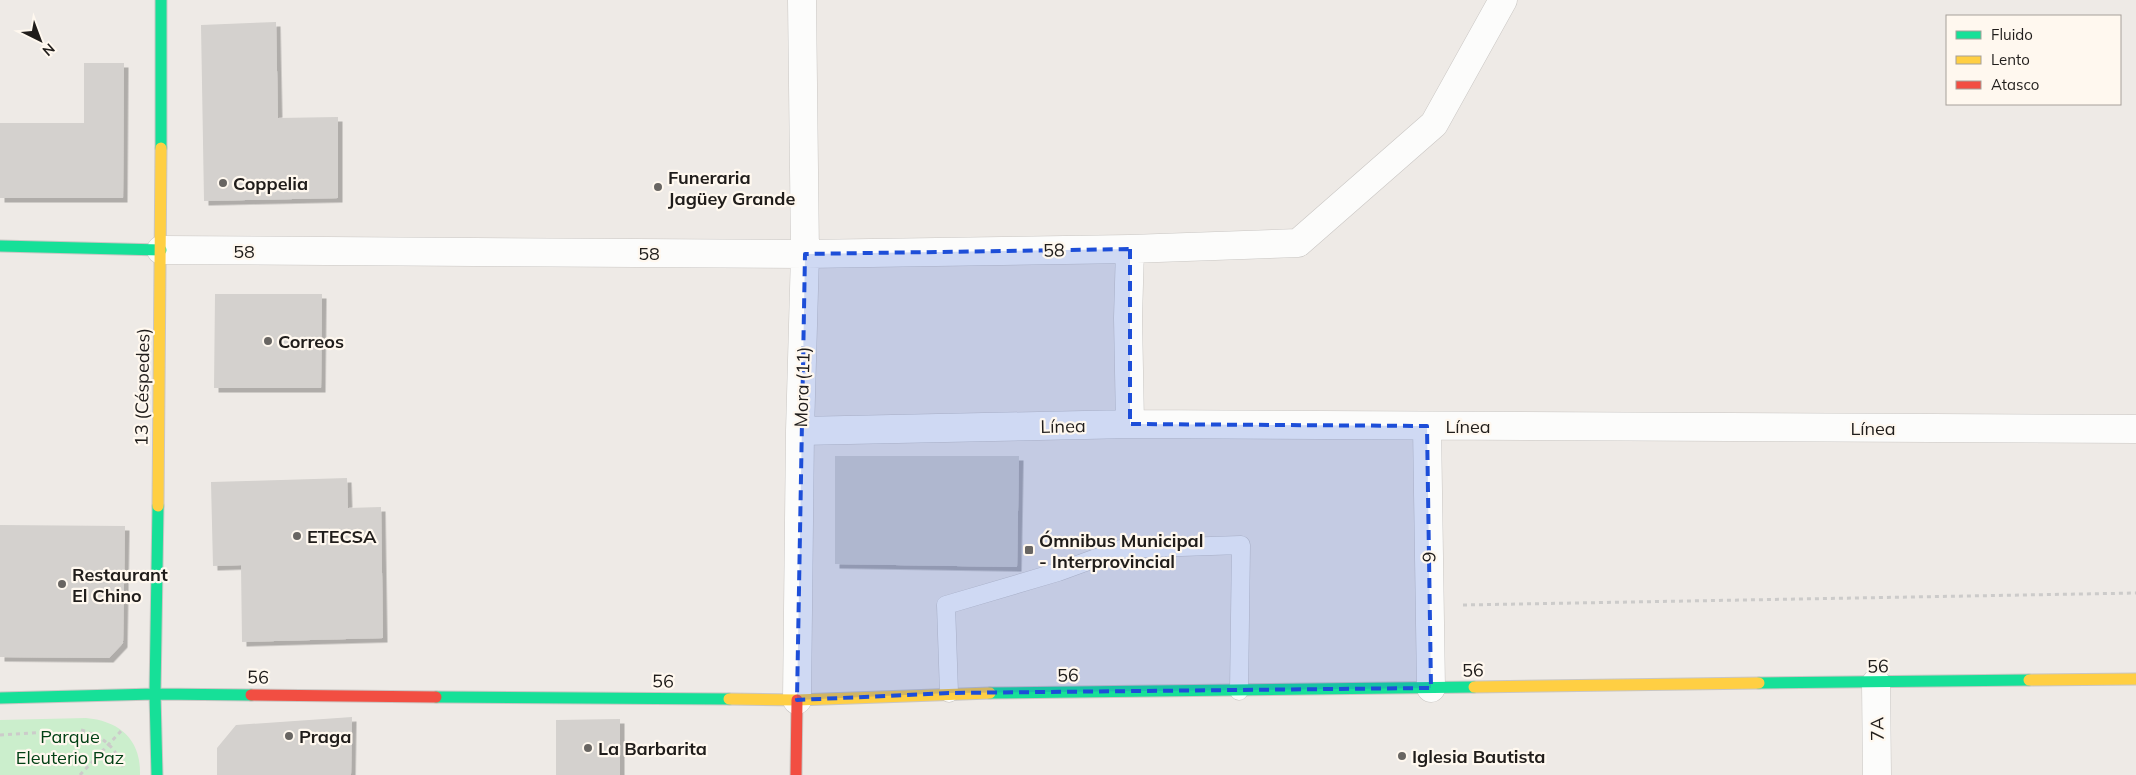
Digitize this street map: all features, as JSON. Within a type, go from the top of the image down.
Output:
[{"type":"main road","name":"13 (Céspedes)","points":[[156,775],[155,694],[161,250],[161,0]]},
{"type":"main road","name":"58","points":[[0,246],[161,250]]},
{"type":"main road","name":"56","points":[[0,698],[155,694],[797,700],[949,694],[2136,679]]},
{"type":"main road","name":"Mora (11)","points":[[796,775],[797,700]]},
{"type":"street","name":"Mora (11)","points":[[797,700],[800,430],[805,254],[802,0]]},
{"type":"street","name":"58","points":[[161,250],[805,254],[1130,249],[1298,243],[1434,124],[1503,0]]},
{"type":"street","points":[[1130,249],[1128,318],[1130,424]]},
{"type":"street","name":"Línea","points":[[800,430],[1130,424],[2136,429]]},
{"type":"street","name":"9","points":[[1426,426],[1431,688]]},
{"type":"street","name":"7A","points":[[1876,683],[1877,775]]},
{"type":"lane","points":[[949,694],[946,605],[1058,572],[1121,549],[1241,544],[1239,691]]},
{"type":"path","points":[[1430,606],[2136,593]]},
{"type":"path","points":[[80,775],[122,729]]},
{"type":"path","points":[[80,730],[96,734],[109,744],[119,756],[124,772]]},
{"type":"path","points":[[0,735],[53,731]]},
{"type":"highlighted area","points":[[1130,249],[1130,424],[1427,426],[1431,688],[949,693],[797,700],[805,254]]},
{"type":"green space","name":"Parque Eleuterio Paz","points":[[86,718],[109,723],[126,734],[137,752],[140,775],[0,775],[0,720]]},
{"type":"building","points":[[276,22],[278,118],[338,117],[338,198],[204,201],[201,25]]},
{"type":"building","points":[[84,63],[124,63],[123,198],[0,198],[0,123],[84,123]]},
{"type":"building","name":"Correos","points":[[215,294],[322,294],[321,388],[214,388]]},
{"type":"building","points":[[835,456],[1019,456],[1017,567],[835,564]]},
{"type":"building","name":"ETECSA","points":[[347,478],[348,508],[381,507],[383,638],[242,642],[241,565],[213,566],[211,482]]},
{"type":"building","name":"Restaurant El Chino","points":[[0,525],[125,526],[123,643],[109,658],[0,657]]},
{"type":"building","name":"Praga","points":[[352,717],[351,775],[217,775],[217,748],[236,725]]},
{"type":"building","name":"La Barbarita","points":[[620,719],[620,775],[556,775],[556,720]]},
{"type":"traffic: fast","points":[[161,0],[161,148]]},
{"type":"traffic: fast","points":[[0,246],[161,250]]},
{"type":"traffic: fast","points":[[157,775],[155,694],[158,506]]},
{"type":"traffic: fast","points":[[1759,683],[2029,680]]},
{"type":"traffic: fast","points":[[990,693],[1474,687]]},
{"type":"traffic: fast","points":[[0,698],[155,694],[251,695]]},
{"type":"traffic: fast","points":[[436,697],[729,699]]},
{"type":"traffic: slow","points":[[158,506],[161,148]]},
{"type":"traffic: slow","points":[[2029,680],[2136,679]]},
{"type":"traffic: slow","points":[[1474,687],[1759,683]]},
{"type":"traffic: slow","points":[[729,699],[797,700],[990,693]]},
{"type":"traffic: jam","points":[[251,695],[436,697]]},
{"type":"traffic: jam","points":[[796,775],[797,700]]},
{"type":"place","name":"Coppelia","points":[[223,183]]},
{"type":"place","name":"Funeraria Jagüey Grande","points":[[658,187]]},
{"type":"place","name":"Correos","points":[[268,341]]},
{"type":"place","name":"ETECSA","points":[[297,536]]},
{"type":"place","name":"Ómnibus Municipal - Interprovincial","points":[[1029,550]]},
{"type":"place","name":"Restaurant El Chino","points":[[62,584]]},
{"type":"place","name":"Praga","points":[[289,736]]},
{"type":"place","name":"La Barbarita","points":[[588,748]]},
{"type":"place","name":"Iglesia Bautista","points":[[1402,756]]}]
